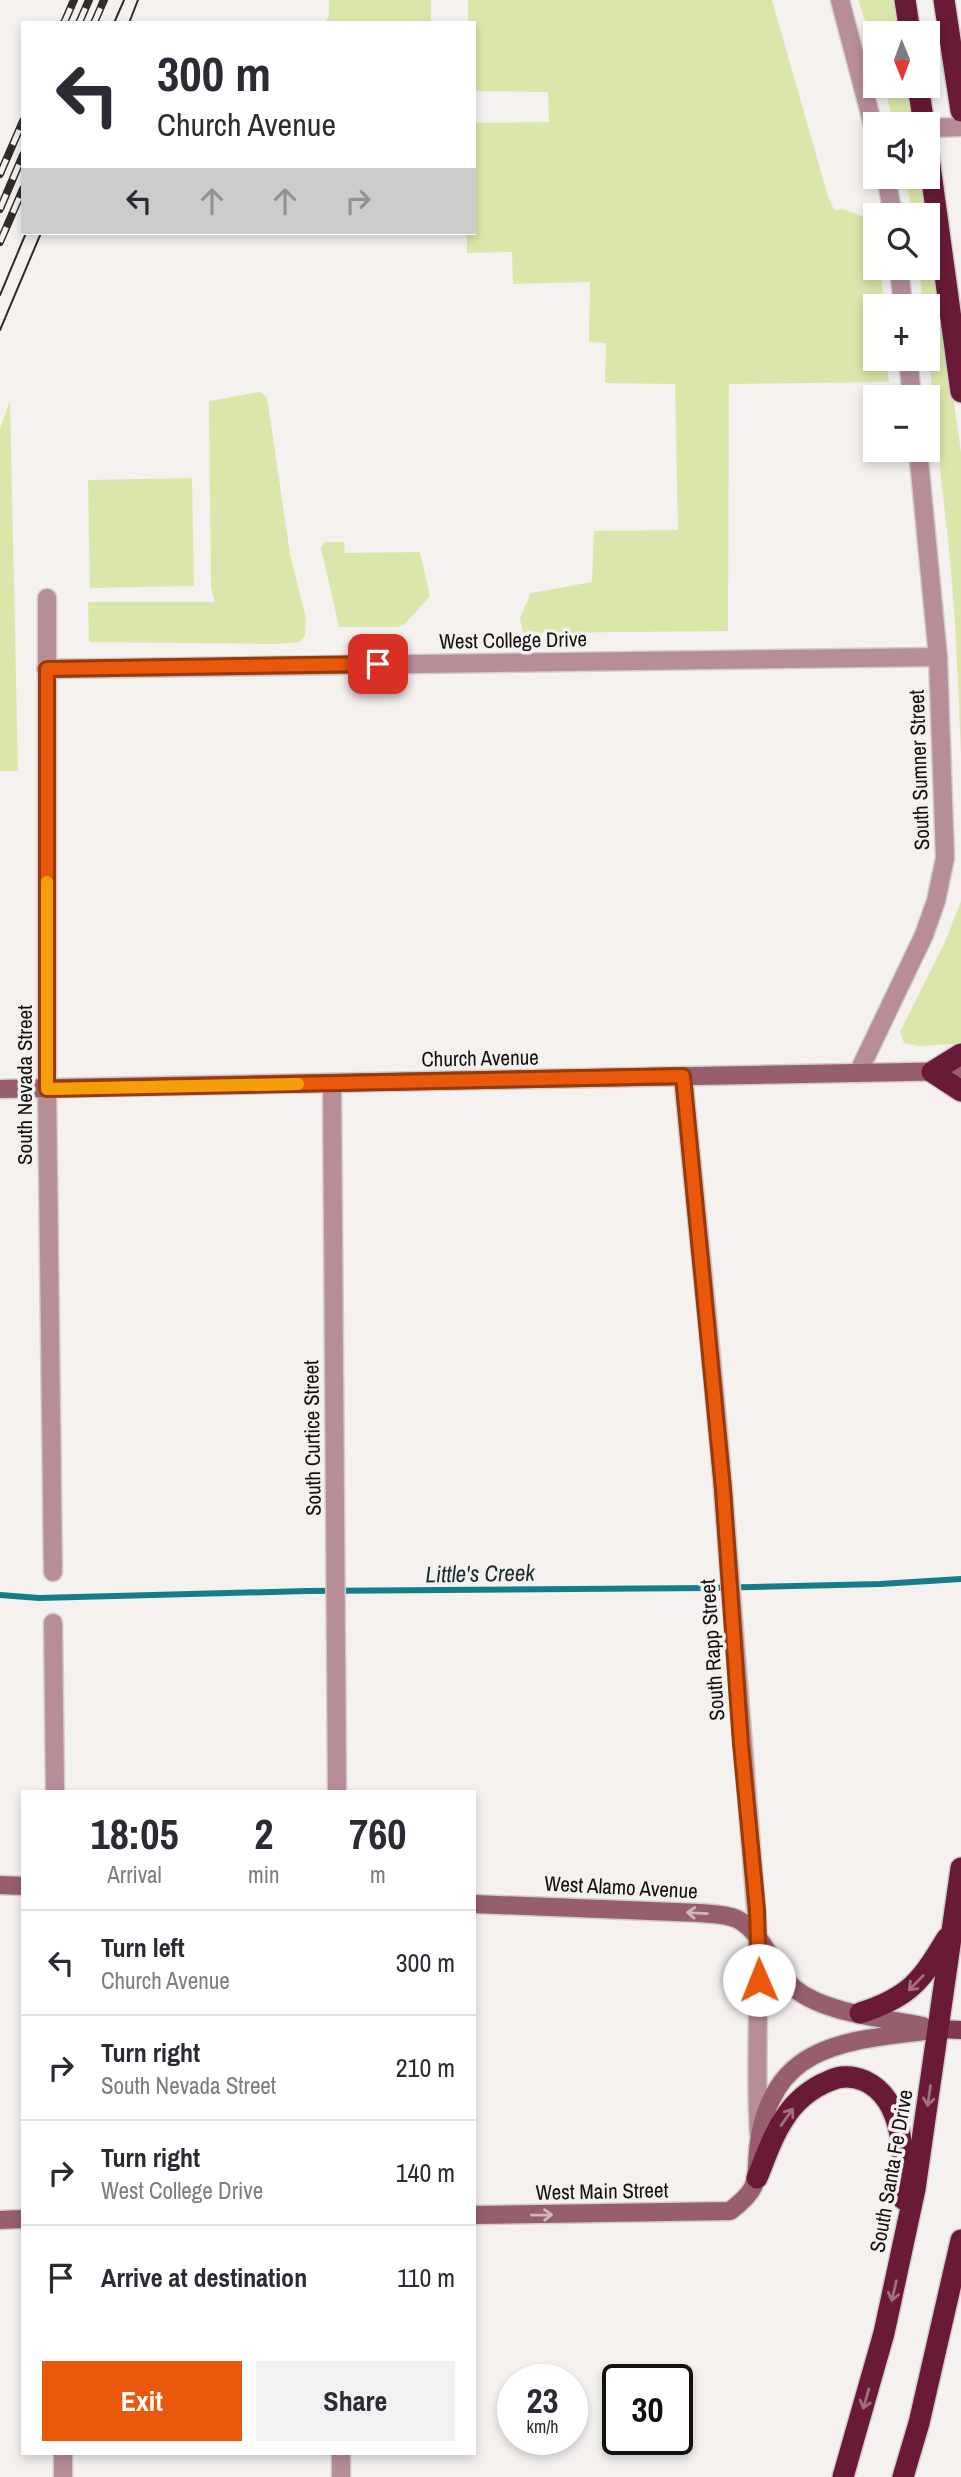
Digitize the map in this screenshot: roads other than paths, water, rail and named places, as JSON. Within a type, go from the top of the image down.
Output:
[{"type":"highway","points":[[905,0],[908,21]]},
{"type":"highway","points":[[944,0],[961,111]]},
{"type":"highway","points":[[933,189],[961,392]]},
{"type":"highway","points":[[961,1054],[932,1072],[961,1091]]},
{"type":"highway","name":"South Santa Fe Drive","points":[[843,2477],[873,2377],[915,2189],[961,1868]]},
{"type":"highway","points":[[860,2013],[905,1994],[927,1971],[952,1930]]},
{"type":"highway","points":[[757,2178],[784,2119],[803,2097],[814,2088],[835,2078],[846,2076],[869,2083],[884,2097],[899,2132],[904,2181],[903,2250]]},
{"type":"highway","points":[[903,2477],[919,2424],[961,2240]]},
{"type":"main road","name":"Church Avenue","points":[[0,1089],[961,1071]]},
{"type":"main road","points":[[0,1885],[21,1886]]},
{"type":"main road","name":"West Alamo Avenue","points":[[476,1904],[721,1915],[743,1923],[758,1937]]},
{"type":"main road","points":[[758,1937],[780,1975],[796,1990],[838,2009],[939,2029]]},
{"type":"main road","points":[[759,2141],[769,2107],[779,2088],[796,2067],[818,2051],[846,2042],[939,2029],[961,2029]]},
{"type":"main road","name":"South Rapp Street","points":[[757,2178],[759,2141]]},
{"type":"main road","name":"West Main Street","points":[[476,2216],[730,2211],[747,2198],[757,2178]]},
{"type":"main road","points":[[0,2220],[21,2220]]},
{"type":"street","points":[[840,0],[869,112]]},
{"type":"street","points":[[940,128],[961,127]]},
{"type":"street","name":"South Sumner Street","points":[[858,1073],[924,934],[936,901],[945,858],[938,657],[919,462]]},
{"type":"street","name":"South Nevada Street","points":[[47,598],[47,1089],[53,1572]]},
{"type":"street","name":"West College Drive","points":[[47,669],[938,657]]},
{"type":"street","name":"South Rapp Street","points":[[683,1076],[723,1489],[758,1937],[756,2082],[759,2141]]},
{"type":"street","name":"South Curtice Street","points":[[332,1083],[337,1790]]},
{"type":"street","points":[[53,1623],[55,1790]]},
{"type":"street","points":[[63,2455],[63,2477]]},
{"type":"street","points":[[341,2455],[341,2477]]},
{"type":"waterway","name":"Little's Creek","points":[[0,1595],[39,1598],[307,1591],[708,1588],[880,1584],[961,1579]]},
{"type":"tram line","points":[[115,21],[124,0]]},
{"type":"tram line","points":[[130,21],[138,0]]},
{"type":"tram line","points":[[0,295],[25,235]]},
{"type":"tram line","points":[[0,330],[40,235]]},
{"type":"railway","points":[[65,21],[74,0]]},
{"type":"railway","points":[[80,21],[89,0]]},
{"type":"railway","points":[[95,21],[104,0]]},
{"type":"railway","points":[[0,174],[21,126]]},
{"type":"railway","points":[[0,209],[21,160]]},
{"type":"railway","points":[[0,242],[21,194]]}]
